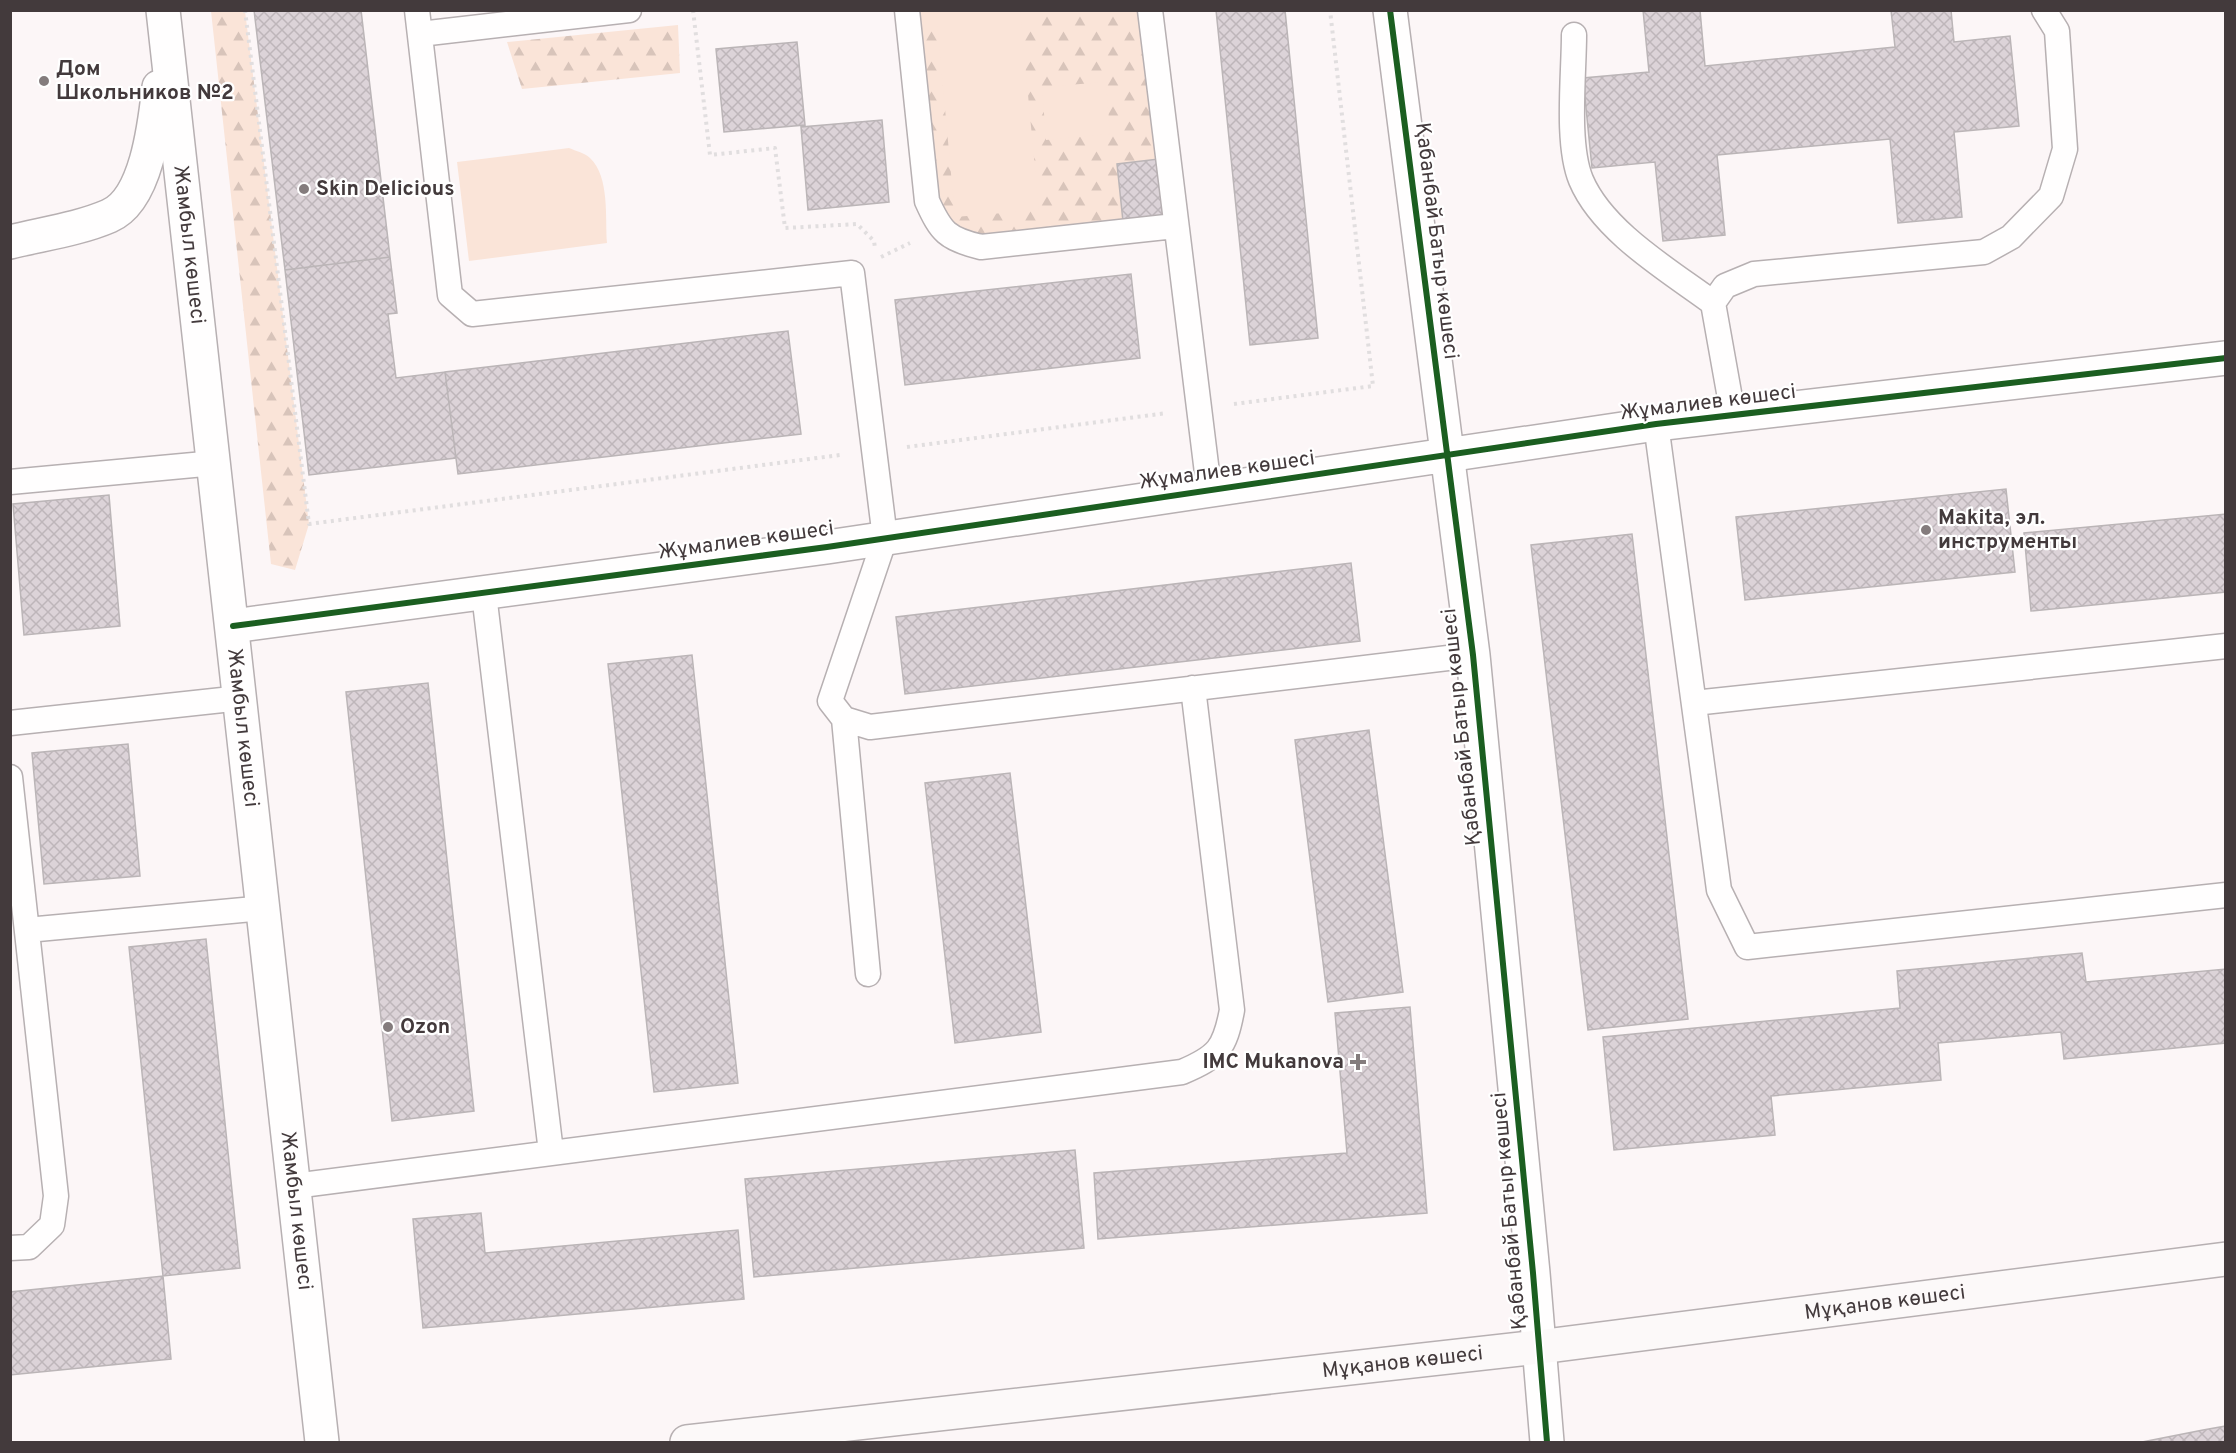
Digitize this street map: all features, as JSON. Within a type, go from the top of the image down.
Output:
[{"type":"main road","name":"Мұқанов көшесі","points":[[687,1443],[1539,1347],[2226,1259]]},
{"type":"street","name":"Қабанбай Батыр көшесі","points":[[1390,10],[1473,655],[1547,1443]]},
{"type":"street","points":[[10,242],[111,216],[131,195],[152,150],[164,18]]},
{"type":"street","name":"Жамбыл көшесі","points":[[164,18],[322,1443]]},
{"type":"street","name":"Жұмалиев көшесі","points":[[233,626],[484,594],[885,538],[1209,489],[1448,457],[1656,424],[2226,358]]},
{"type":"lane","points":[[417,10],[450,295],[472,314],[852,273],[885,538],[830,701],[844,719],[868,974]]},
{"type":"lane","points":[[420,34],[629,10]]},
{"type":"lane","points":[[908,10],[927,201],[939,229],[958,242],[981,247],[1175,226]]},
{"type":"lane","points":[[1149,10],[1209,489]]},
{"type":"lane","points":[[1713,303],[1725,286],[1754,274],[1984,252],[2011,237],[2051,196],[2065,149],[2057,31],[2044,10]]},
{"type":"lane","points":[[1574,35],[1573,144],[1581,180],[1597,207],[1632,243],[1713,303],[1733,415]]},
{"type":"lane","points":[[1656,424],[1719,890],[1748,947],[2226,895]]},
{"type":"lane","points":[[10,482],[215,463]]},
{"type":"lane","points":[[484,594],[551,1152]]},
{"type":"lane","points":[[1694,703],[2226,645]]},
{"type":"lane","points":[[844,719],[870,727],[1473,655]]},
{"type":"lane","points":[[294,1186],[1182,1072],[1207,1062],[1227,1038],[1232,1010],[1192,688]]},
{"type":"lane","points":[[10,723],[241,698]]},
{"type":"lane","points":[[10,777],[56,1196],[52,1225],[29,1247],[10,1248]]},
{"type":"lane","points":[[27,930],[264,908]]},
{"type":"path","points":[[244,10],[309,524],[1373,386],[1330,10]]},
{"type":"path","points":[[693,10],[711,155],[775,148],[785,228],[857,224],[874,241],[876,259],[939,229]]},
{"type":"green space","points":[[211,11],[245,11],[309,524],[295,570],[271,564]]},
{"type":"green space","points":[[907,11],[1150,11],[1175,226],[981,247],[939,229]]},
{"type":"green space","points":[[936,11],[1020,11],[1039,210],[955,217]]},
{"type":"green space","points":[[678,25],[680,73],[522,89],[507,42]]},
{"type":"green space","points":[[1106,82],[1110,134],[1046,140],[1042,87]]},
{"type":"green space","points":[[569,148],[590,158],[601,176],[605,198],[607,243],[469,261],[457,162]]},
{"type":"building","points":[[254,10],[361,10],[390,257],[285,270]]},
{"type":"building","points":[[1216,10],[1285,10],[1318,338],[1250,345]]},
{"type":"building","points":[[1643,10],[1700,10],[1705,66],[1895,47],[1891,10],[1951,10],[1954,42],[2010,36],[2019,126],[1954,132],[1962,217],[1898,223],[1890,139],[1717,155],[1725,235],[1663,241],[1655,162],[1592,168],[1583,78],[1649,72]]},
{"type":"building","points":[[797,42],[805,125],[724,132],[716,49]]},
{"type":"building","points":[[882,120],[889,202],[808,210],[801,127]]},
{"type":"building","points":[[1167,158],[1175,226],[1124,231],[1117,164]]},
{"type":"building","points":[[390,257],[397,313],[388,314],[396,378],[445,372],[456,458],[309,475],[285,270]]},
{"type":"building","points":[[1131,274],[1140,358],[905,385],[895,300]]},
{"type":"building","points":[[788,331],[801,434],[458,474],[445,372]]},
{"type":"building","points":[[2006,489],[2015,572],[1745,600],[1736,517]]},
{"type":"building","points":[[109,495],[120,626],[24,635],[13,504]]},
{"type":"building","points":[[2226,514],[2226,592],[2031,611],[2024,533]]},
{"type":"building","points":[[1632,534],[1688,1019],[1588,1030],[1531,545]]},
{"type":"building","points":[[1351,563],[1360,641],[905,694],[896,617]]},
{"type":"building","points":[[692,655],[738,1083],[654,1092],[608,664]]},
{"type":"building","points":[[428,683],[474,1111],[392,1121],[346,692]]},
{"type":"building","points":[[1369,730],[1403,992],[1328,1002],[1295,740]]},
{"type":"building","points":[[128,744],[140,876],[44,884],[32,753]]},
{"type":"building","points":[[1010,773],[1041,1032],[955,1043],[925,783]]},
{"type":"building","points":[[206,939],[240,1268],[163,1276],[129,947]]},
{"type":"building","points":[[2082,953],[2086,982],[2226,969],[2226,1043],[2064,1059],[2061,1032],[1938,1043],[1941,1080],[1771,1096],[1775,1135],[1614,1150],[1603,1037],[1900,1008],[1897,971]]},
{"type":"building","points":[[1410,1007],[1427,1213],[1098,1239],[1094,1173],[1347,1153],[1335,1013]]},
{"type":"building","points":[[1075,1150],[1084,1248],[754,1277],[745,1179]]},
{"type":"building","points":[[481,1213],[485,1253],[738,1230],[744,1299],[423,1328],[413,1219]]},
{"type":"building","points":[[163,1276],[171,1359],[10,1375],[10,1292]]},
{"type":"building","points":[[2226,1426],[2226,1442],[2142,1442],[2203,1430]]},
{"type":"cycle path","points":[[1390,10],[1473,655],[1533,1273],[1547,1442]]},
{"type":"cycle path","points":[[233,626],[827,547],[1656,424],[2226,358]]},
{"type":"place","name":"Дом Школьников №2","points":[[44,81]]},
{"type":"place","name":"Skin Delicious","points":[[304,189]]},
{"type":"place","name":"Makita, эл. инструменты","points":[[1926,530]]},
{"type":"place","name":"Ozon","points":[[388,1027]]},
{"type":"place","name":"IMC Mukanova","points":[[1358,1062]]}]
